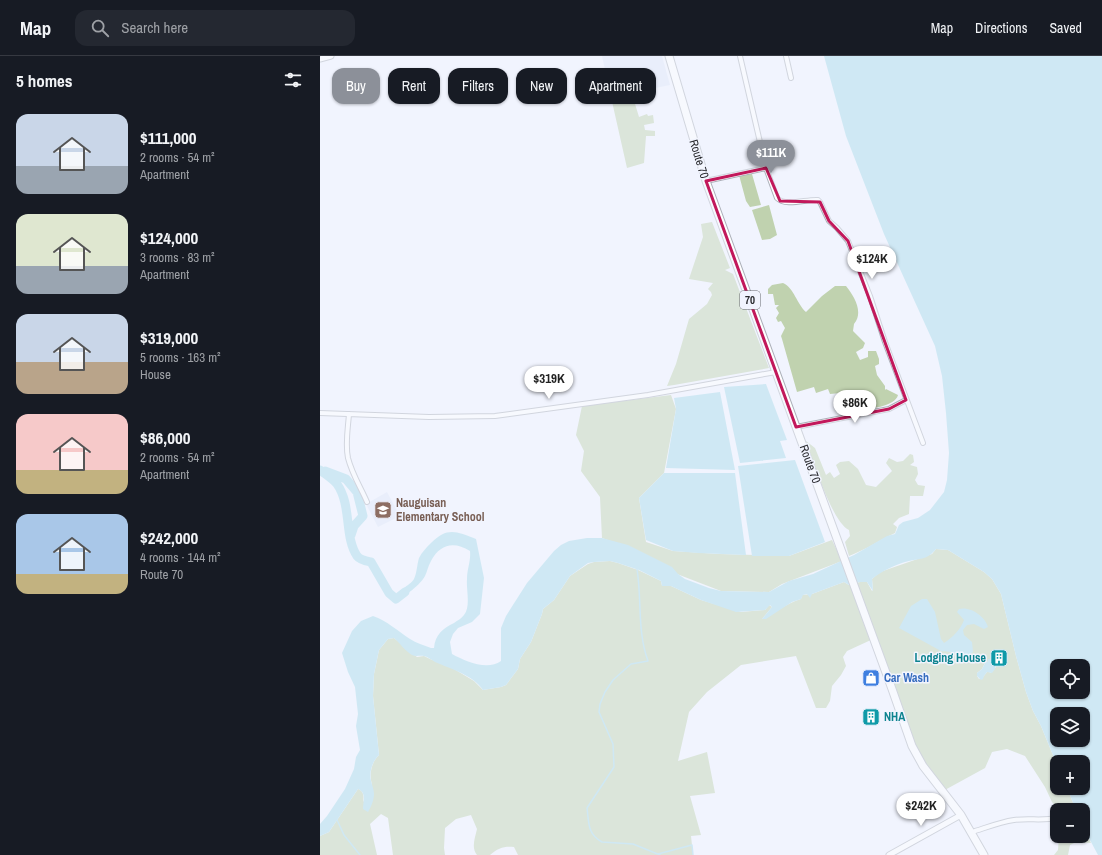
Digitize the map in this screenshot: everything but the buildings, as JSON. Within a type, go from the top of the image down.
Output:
[{"type":"highway","name":"Route 70","points":[[669,56],[706,181],[839,542],[912,746],[922,766],[961,815],[984,855]]},
{"type":"street","points":[[320,59],[331,56]]},
{"type":"street","points":[[740,56],[766,168],[777,198],[780,201],[789,202],[818,200],[829,221],[848,241],[870,296],[906,400],[923,443]]},
{"type":"street","points":[[786,56],[792,78]]},
{"type":"street","points":[[706,181],[766,168]]},
{"type":"street","points":[[320,413],[429,417],[494,416],[648,395],[777,372]]},
{"type":"street","points":[[796,426],[889,409],[906,400]]},
{"type":"street","points":[[349,414],[347,437],[348,457],[351,468],[367,502]]},
{"type":"street","points":[[889,855],[961,815]]},
{"type":"street","points":[[972,832],[1012,820],[1050,819]]},
{"type":"highlighted area","points":[[766,168],[780,201],[820,202],[829,221],[848,241],[906,400],[889,409],[796,427],[706,181]]},
{"type":"shaded area","points":[[602,56],[662,56],[670,85],[656,88],[656,68],[605,68]]},
{"type":"shaded area","name":"Nauguisan Elementary School","points":[[387,492],[400,516],[378,527],[366,504]]},
{"type":"green space","points":[[613,104],[635,104],[639,117],[647,114],[648,116],[653,115],[654,123],[644,125],[645,130],[655,131],[655,136],[646,136],[644,163],[627,168]]},
{"type":"green space","points":[[752,174],[761,205],[750,207],[746,201],[739,175]]},
{"type":"green space","points":[[769,205],[777,235],[770,239],[762,240],[752,210]]},
{"type":"green space","points":[[712,222],[730,268],[725,270],[733,274],[769,368],[667,386],[676,364],[689,319],[707,304],[712,295],[708,289],[713,283],[689,279],[703,237],[701,224]]},
{"type":"green space","points":[[783,283],[793,292],[800,305],[806,312],[822,296],[835,286],[846,286],[855,299],[858,309],[857,319],[854,324],[853,331],[865,343],[863,348],[856,352],[860,360],[868,357],[868,351],[876,351],[879,359],[879,364],[875,366],[877,375],[885,386],[885,390],[886,389],[898,395],[896,399],[887,405],[880,407],[857,410],[851,392],[830,394],[828,389],[816,393],[814,387],[797,392],[781,336],[785,328],[781,321],[778,322],[776,318],[779,313],[776,308],[779,305],[775,305],[773,294],[768,294],[768,289],[772,285]]},
{"type":"green space","points":[[671,395],[676,409],[664,473],[639,498],[646,542],[673,551],[789,556],[832,540],[842,561],[782,584],[769,592],[721,591],[677,574],[636,550],[602,538],[600,497],[581,471],[584,451],[576,435],[582,406]]},
{"type":"green space","points":[[806,441],[815,448],[826,475],[830,472],[834,478],[840,474],[836,465],[840,462],[849,461],[858,469],[866,485],[876,487],[892,471],[886,463],[889,458],[897,462],[903,461],[910,454],[913,455],[914,462],[910,465],[917,467],[918,474],[915,480],[918,485],[925,486],[923,496],[910,496],[909,514],[899,518],[893,524],[897,527],[895,533],[849,556],[845,542],[850,536],[849,530],[834,513],[814,466]]},
{"type":"green space","points":[[936,549],[948,550],[984,572],[992,579],[1001,594],[1026,692],[1053,755],[1050,755],[1050,795],[1070,795],[1073,803],[1053,803],[1045,787],[1025,756],[1007,749],[992,752],[985,768],[943,791],[923,766],[873,639],[847,651],[843,657],[846,666],[832,686],[830,701],[826,708],[816,708],[796,656],[741,665],[707,692],[689,712],[678,761],[707,752],[715,793],[690,796],[701,835],[691,836],[693,855],[518,855],[514,847],[504,847],[490,855],[477,855],[474,846],[477,829],[471,815],[456,819],[445,828],[445,855],[393,855],[388,818],[381,814],[370,824],[377,855],[320,855],[320,836],[329,832],[358,789],[362,793],[363,802],[372,785],[371,769],[379,755],[373,696],[374,674],[379,650],[388,639],[394,638],[417,657],[424,656],[454,669],[474,681],[483,690],[506,685],[518,669],[520,659],[531,642],[543,609],[554,600],[570,576],[588,564],[594,562],[610,561],[618,563],[638,570],[661,581],[662,586],[671,586],[701,600],[741,612],[765,610],[769,605],[772,607],[762,619],[801,599],[802,595],[812,594],[844,582],[849,585],[867,582],[872,591],[872,579],[880,572],[932,554]],"holes":[[[991,659],[996,667],[990,673],[989,671],[987,672],[979,679],[977,676],[977,673],[982,669],[986,661],[988,662]]]},
{"type":"green space","points":[[1058,843],[1074,843],[1070,845],[1068,855],[1054,855],[1058,850]]},
{"type":"water","points":[[824,56],[1102,56],[1102,855],[1098,855],[1090,840],[1090,803],[1073,803],[1070,795],[1090,795],[1090,755],[1053,755],[1026,692],[1001,594],[992,579],[984,572],[948,550],[936,549],[927,557],[899,564],[876,576],[872,579],[873,591],[867,582],[849,585],[844,582],[812,594],[810,598],[807,594],[803,595],[801,599],[792,602],[766,619],[762,619],[772,607],[770,605],[765,610],[736,612],[701,600],[671,586],[662,586],[661,581],[639,570],[618,563],[610,561],[588,563],[570,576],[554,600],[543,609],[531,642],[520,659],[518,669],[506,685],[483,690],[468,676],[435,662],[425,656],[412,655],[394,638],[388,639],[379,650],[374,674],[373,696],[379,755],[373,764],[371,771],[370,778],[374,791],[372,803],[368,812],[363,809],[364,795],[358,789],[329,832],[320,836],[320,824],[345,789],[354,769],[356,757],[360,750],[356,726],[358,714],[355,687],[342,653],[352,631],[361,621],[373,616],[388,623],[417,643],[434,648],[436,639],[440,632],[461,618],[466,611],[468,603],[467,575],[470,551],[453,545],[439,551],[431,561],[425,576],[420,583],[408,593],[396,599],[398,593],[414,579],[421,554],[442,534],[452,532],[476,539],[484,578],[480,614],[472,622],[458,628],[453,634],[450,642],[452,654],[476,664],[489,665],[501,661],[501,628],[506,616],[527,583],[554,551],[569,541],[587,538],[602,538],[628,545],[672,567],[685,579],[709,588],[721,591],[769,592],[789,581],[813,574],[854,555],[887,536],[895,534],[899,525],[903,522],[918,518],[930,510],[944,492],[947,480],[949,453],[942,376],[935,346],[884,234],[846,136]]},
{"type":"water","points":[[766,384],[787,440],[780,441],[786,458],[740,463],[724,387]]},
{"type":"water","points":[[720,392],[735,470],[666,468],[676,409],[674,398]]},
{"type":"water","points":[[795,460],[825,542],[789,556],[752,556],[738,466]]},
{"type":"water","points":[[664,473],[735,473],[746,555],[673,551],[646,540],[639,498]]},
{"type":"water","points":[[922,599],[927,599],[935,612],[941,639],[944,643],[956,633],[963,623],[964,620],[957,612],[959,609],[963,608],[972,610],[984,619],[988,627],[984,629],[974,624],[967,625],[963,630],[964,635],[972,642],[973,652],[961,661],[958,660],[956,654],[941,651],[899,628],[911,606]]},
{"type":"water","points":[[988,659],[991,659],[995,665],[995,669],[992,673],[987,672],[981,680],[977,676],[977,673],[982,669],[986,661],[988,662]]},
{"type":"waterway","points":[[320,470],[331,478],[342,492],[345,501],[350,540],[357,556],[371,562],[389,593],[396,599],[405,592]]},
{"type":"waterway","points":[[325,471],[346,479],[357,492],[363,516],[354,526],[351,535]]},
{"type":"waterway","points":[[637,569],[642,638],[648,661],[631,664],[613,680],[605,692],[600,704],[599,712],[613,744],[614,767],[587,808],[591,831],[597,839],[602,842],[633,844],[660,855]]},
{"type":"waterway","points":[[337,820],[344,835],[360,855]]},
{"type":"waterway","points":[[658,854],[692,845],[693,855]]},
{"type":"place","name":"Nauguisan Elementary School","points":[[383,510]]},
{"type":"place","name":"Lodging House","points":[[999,658]]},
{"type":"place","name":"Car Wash","points":[[871,678]]},
{"type":"place","name":"NHA","points":[[871,717]]}]
